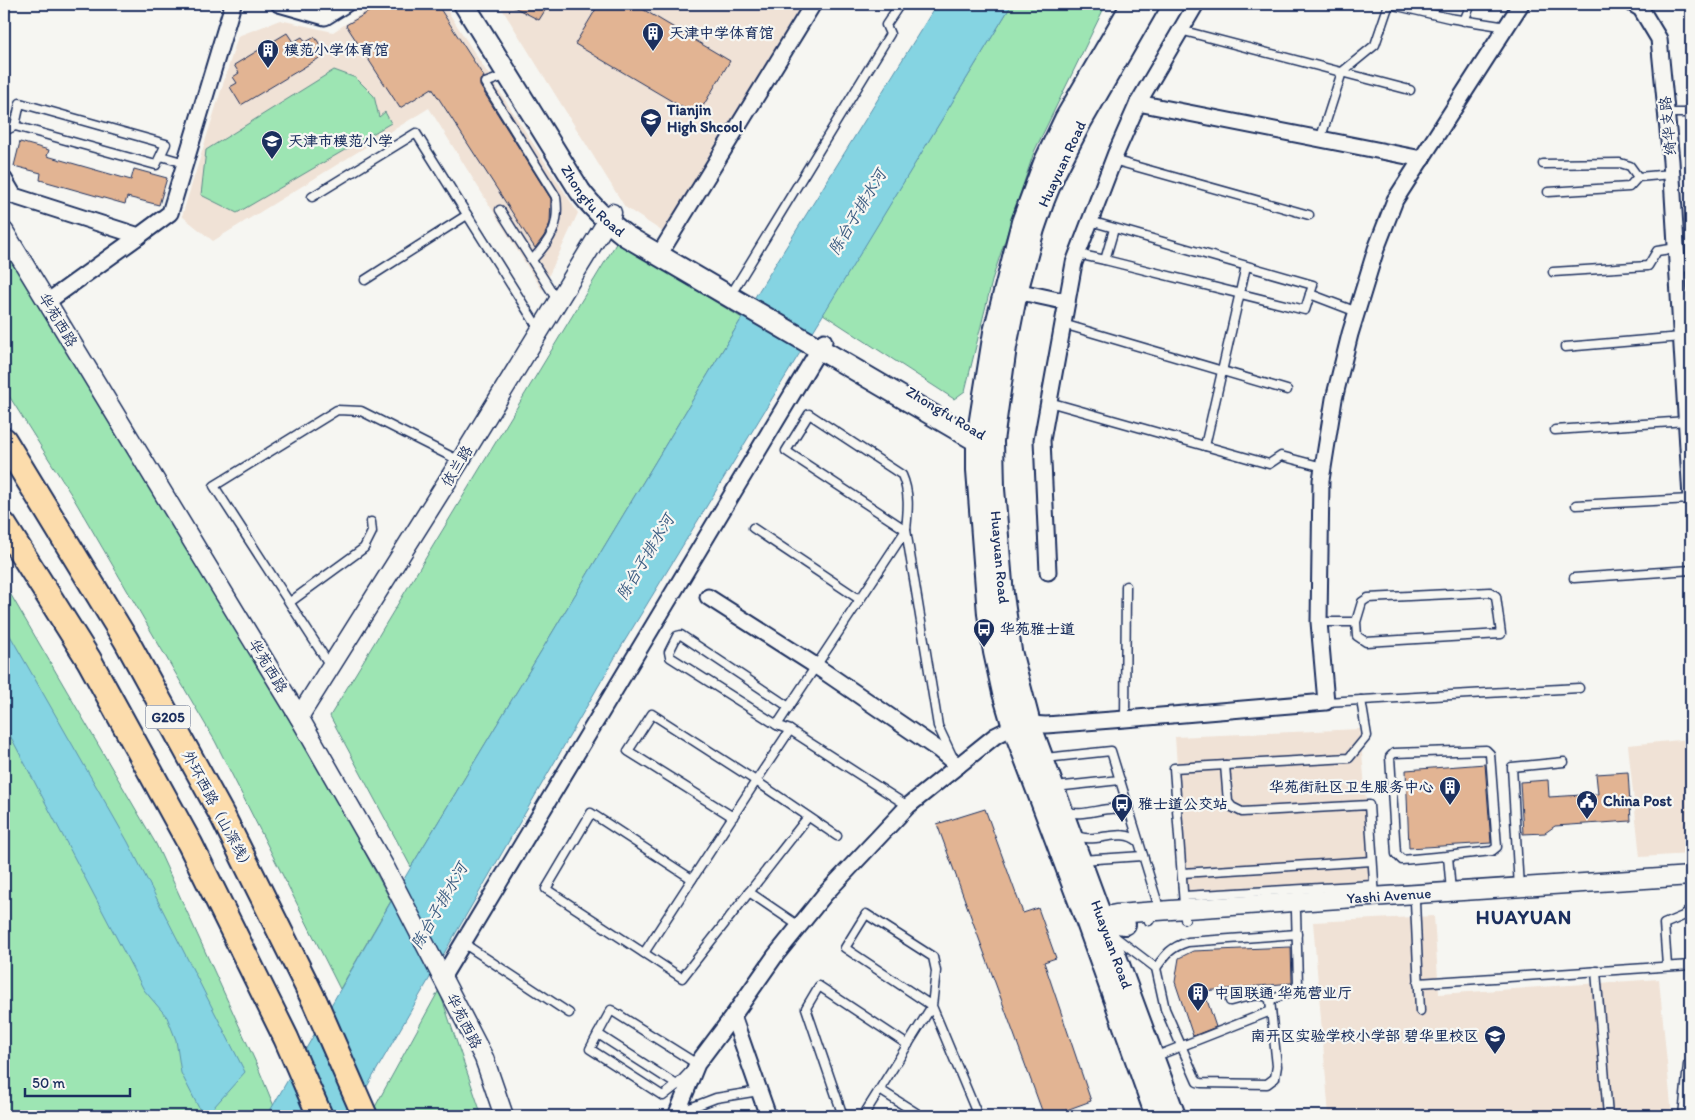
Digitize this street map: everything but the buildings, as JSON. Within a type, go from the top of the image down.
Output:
[{"type":"highway","name":"外环西路（山深线）","points":[[4,440],[126,640],[223,817],[316,1002],[365,1116]]},
{"type":"highway","name":"G205","points":[[4,525],[89,660],[190,844],[286,1038],[320,1116]]},
{"type":"main road","name":"Zhongfu Road","points":[[464,4],[580,191],[592,207],[610,218]]},
{"type":"main road","name":"Zhongfu Road","points":[[472,4],[587,184],[610,218],[626,236],[661,251],[974,434],[970,446],[986,472]]},
{"type":"main road","name":"Huayuan Road","points":[[974,434],[999,396],[1006,347],[1010,290],[1022,222],[1044,163],[1084,84],[1132,4]]},
{"type":"main road","name":"Huayuan Road","points":[[1149,4],[1054,173],[994,332],[974,434],[986,472],[988,614],[997,672],[1022,726],[1084,894],[1152,1058],[1168,1116]]},
{"type":"main road","name":"Huayuan Road","points":[[1022,726],[1043,758],[1081,860],[1084,894]]},
{"type":"main road","points":[[1096,922],[1123,919]]},
{"type":"main road","name":"Huayuan Road","points":[[1096,922],[1168,1116]]},
{"type":"street","points":[[46,302],[170,213],[233,4]]},
{"type":"street","points":[[280,4],[327,11],[346,4]]},
{"type":"street","points":[[661,251],[813,4]]},
{"type":"street","points":[[1048,572],[1042,440],[1074,263],[1113,160],[1138,103],[1196,4]]},
{"type":"street","points":[[676,1115],[697,1064],[775,956],[825,894],[908,806],[995,736],[1022,726],[1326,702],[1319,622],[1321,480],[1334,399],[1357,312],[1376,248],[1395,200],[1521,4]]},
{"type":"street","name":"绮华支路","points":[[1633,4],[1641,9],[1659,39],[1677,248],[1685,268],[1681,336],[1691,498]]},
{"type":"street","points":[[1138,103],[1422,159]]},
{"type":"street","points":[[4,179],[14,196],[138,236]]},
{"type":"street","name":"依兰路","points":[[299,717],[460,461],[557,300],[610,218]]},
{"type":"street","name":"华苑西路","points":[[4,231],[299,717],[386,869],[484,1058],[504,1116]]},
{"type":"street","points":[[1010,290],[1067,302]]},
{"type":"street","points":[[441,975],[463,943],[819,344]]},
{"type":"street","points":[[708,597],[816,666],[939,750],[958,766]]},
{"type":"street","name":"Yashi Avenue","points":[[1123,919],[1169,910],[1374,896],[1452,896],[1691,876]]},
{"type":"street","name":"Yashi Avenue","points":[[1519,891],[1691,883]]},
{"type":"street","points":[[1084,894],[1123,919]]},
{"type":"street","name":"Yashi Avenue","points":[[1169,910],[1296,912],[1374,896],[1415,902],[1452,896]]},
{"type":"street","points":[[733,1016],[768,1116]]},
{"type":"lane","points":[[737,295],[890,34],[886,25],[900,4]]},
{"type":"lane","points":[[1320,140],[1342,72],[1375,45],[1389,4],[1464,20],[1507,26]]},
{"type":"lane","points":[[1464,20],[1471,4]]},
{"type":"lane","points":[[1180,30],[1410,90]]},
{"type":"lane","points":[[507,74],[485,83],[556,197],[558,210],[554,230],[543,248],[532,260]]},
{"type":"lane","points":[[4,132],[14,126],[20,103],[166,144],[156,165],[14,126]]},
{"type":"lane","points":[[1666,113],[1691,112]]},
{"type":"lane","points":[[312,197],[416,133],[540,331]]},
{"type":"lane","points":[[161,156],[185,163]]},
{"type":"lane","points":[[1113,160],[1309,215]]},
{"type":"lane","points":[[1543,164],[1620,162],[1630,166],[1638,177]]},
{"type":"lane","points":[[1548,192],[1629,188],[1638,177],[1672,174]]},
{"type":"lane","points":[[500,210],[557,300]]},
{"type":"lane","points":[[365,280],[467,215]]},
{"type":"lane","points":[[1077,254],[1305,310],[1313,285],[1090,221]]},
{"type":"lane","points":[[1105,260],[1114,229]]},
{"type":"lane","points":[[1553,272],[1648,266],[1657,251],[1677,248]]},
{"type":"lane","points":[[1205,446],[1246,266]]},
{"type":"lane","points":[[1310,294],[1357,312]]},
{"type":"lane","points":[[1063,324],[1287,390]]},
{"type":"lane","points":[[1566,347],[1681,336]]},
{"type":"lane","points":[[1049,402],[1269,464],[1281,456],[1323,467]]},
{"type":"lane","points":[[331,668],[214,486],[337,410],[361,410],[460,461]]},
{"type":"lane","points":[[906,530],[786,451],[809,414],[902,475],[906,484],[908,505],[906,530],[938,726],[958,766]]},
{"type":"lane","points":[[1555,430],[1688,426]]},
{"type":"lane","points":[[1576,505],[1691,498]]},
{"type":"lane","points":[[290,602],[364,548],[372,532],[371,522]]},
{"type":"lane","points":[[753,528],[859,600]]},
{"type":"lane","points":[[777,725],[906,530]]},
{"type":"lane","points":[[1574,578],[1691,570]]},
{"type":"lane","points":[[1125,719],[1126,586]]},
{"type":"lane","points":[[1490,592],[1496,596],[1501,634],[1366,642],[1357,636],[1356,622],[1362,602],[1368,598],[1490,592]]},
{"type":"lane","points":[[1319,622],[1356,622]]},
{"type":"lane","points":[[789,706],[681,635],[677,636],[669,652],[670,657],[777,725],[790,730],[908,806]]},
{"type":"lane","points":[[1326,702],[1579,688]]},
{"type":"lane","points":[[1169,910],[1182,873],[1174,768],[1349,758],[1367,736],[1361,700]]},
{"type":"lane","points":[[733,817],[628,751],[652,714],[837,836]]},
{"type":"lane","points":[[644,953],[790,730]]},
{"type":"lane","points":[[1486,750],[1490,754],[1497,847],[1492,851],[1446,856],[1402,860],[1396,854],[1390,757],[1394,753],[1486,750]]},
{"type":"lane","points":[[1043,758],[1111,751],[1143,856],[1169,910]]},
{"type":"lane","points":[[1519,891],[1512,767],[1564,762]]},
{"type":"lane","points":[[1225,765],[1228,802],[1232,807],[1242,812],[1369,805],[1374,896]]},
{"type":"lane","points":[[1054,787],[1120,780]]},
{"type":"lane","points":[[1061,807],[1073,813],[1117,809],[1124,810],[1131,815]]},
{"type":"lane","points":[[692,879],[591,813],[546,889],[682,978],[808,817]]},
{"type":"lane","points":[[1070,831],[1082,838],[1122,835],[1139,842]]},
{"type":"lane","points":[[1081,860],[1143,856]]},
{"type":"lane","points":[[1446,856],[1448,856],[1452,896]]},
{"type":"lane","points":[[1182,873],[1372,861]]},
{"type":"lane","points":[[749,892],[799,926]]},
{"type":"lane","points":[[1415,902],[1420,1011]]},
{"type":"lane","points":[[1667,966],[1664,924],[1683,916],[1691,909]]},
{"type":"lane","points":[[1270,1000],[1292,992],[1298,984],[1296,912]]},
{"type":"lane","points":[[863,1116],[932,1006],[936,971],[933,957],[866,914],[845,948],[932,1006],[978,1116]]},
{"type":"lane","points":[[1096,922],[1156,968],[1165,1008],[1197,1082],[1267,1084],[1275,1078],[1277,1066],[1270,1000],[1262,995],[1230,1001]]},
{"type":"lane","points":[[1156,968],[1175,946],[1188,942],[1296,934]]},
{"type":"lane","points":[[463,943],[569,1013]]},
{"type":"lane","points":[[1418,983],[1691,965]]},
{"type":"lane","points":[[1596,971],[1608,1116]]},
{"type":"lane","points":[[843,1116],[806,1008],[819,986],[908,1045]]},
{"type":"lane","points":[[611,1010],[697,1064],[663,1096],[590,1049],[598,1034],[611,1010]]},
{"type":"lane","points":[[1152,1058],[1271,1010]]},
{"type":"lane","points":[[598,1034],[676,1085]]},
{"type":"lane","points":[[1683,1116],[1688,1065],[1691,1065]]},
{"type":"lane","points":[[880,1090],[921,1116]]},
{"type":"lane","points":[[676,1115],[716,1098],[759,1091]]},
{"type":"shaded area","name":"天津市模范小学","points":[[377,4],[443,4],[578,213],[542,290],[429,108],[213,241],[182,216],[238,36],[280,20],[333,32]]},
{"type":"shaded area","name":"Tianjin High Shcool","points":[[499,4],[803,4],[663,232],[625,207]]},
{"type":"shaded area","points":[[1360,729],[1373,883],[1186,896],[1175,737]]},
{"type":"shaded area","points":[[1691,739],[1691,854],[1640,857],[1628,745]]},
{"type":"shaded area","name":"南开区实验学校小学部 碧华里校区","points":[[1434,916],[1439,994],[1659,979],[1672,1116],[1329,1116],[1313,922]]},
{"type":"green space","points":[[1012,4],[1106,4],[1034,152],[993,277],[965,391],[954,399],[823,314]]},
{"type":"green space","points":[[334,70],[356,78],[374,96],[379,117],[385,112],[391,123],[237,213],[201,195],[206,150]]},
{"type":"green space","points":[[617,242],[742,318],[411,867],[330,716]]},
{"type":"green space","points":[[4,247],[253,657],[335,797],[391,901],[340,989],[215,741],[74,499],[4,388]]},
{"type":"green space","points":[[4,583],[156,844],[257,1065],[278,1116],[4,1116]]},
{"type":"green space","points":[[439,990],[482,1116],[370,1116]]},
{"type":"water","name":"陈台子排水河","points":[[937,4],[1012,4],[621,647],[350,1116],[267,1116],[411,867],[742,318]]},
{"type":"water","points":[[4,625],[128,842],[245,1072],[206,1116],[203,1116],[181,1073],[176,1040],[167,1017],[144,990],[4,724]]},
{"type":"place","name":"天津中学体育馆","points":[[653,52]]},
{"type":"place","name":"模范小学体育馆","points":[[268,69]]},
{"type":"place","name":"Tianjin High Shcool","points":[[651,138]]},
{"type":"place","name":"天津市模范小学","points":[[272,160]]},
{"type":"place","name":"华苑雅士道","points":[[984,648]]},
{"type":"place","name":"华苑街社区卫生服务中心","points":[[1450,806]]},
{"type":"place","name":"China Post","points":[[1587,820]]},
{"type":"place","name":"雅士道公交站","points":[[1122,823]]},
{"type":"place","name":"中国联通 华苑营业厅","points":[[1198,1012]]},
{"type":"place","name":"南开区实验学校小学部 碧华里校区","points":[[1495,1055]]},
{"type":"district","name":"HUAYUAN","points":[[1524,917]]}]
